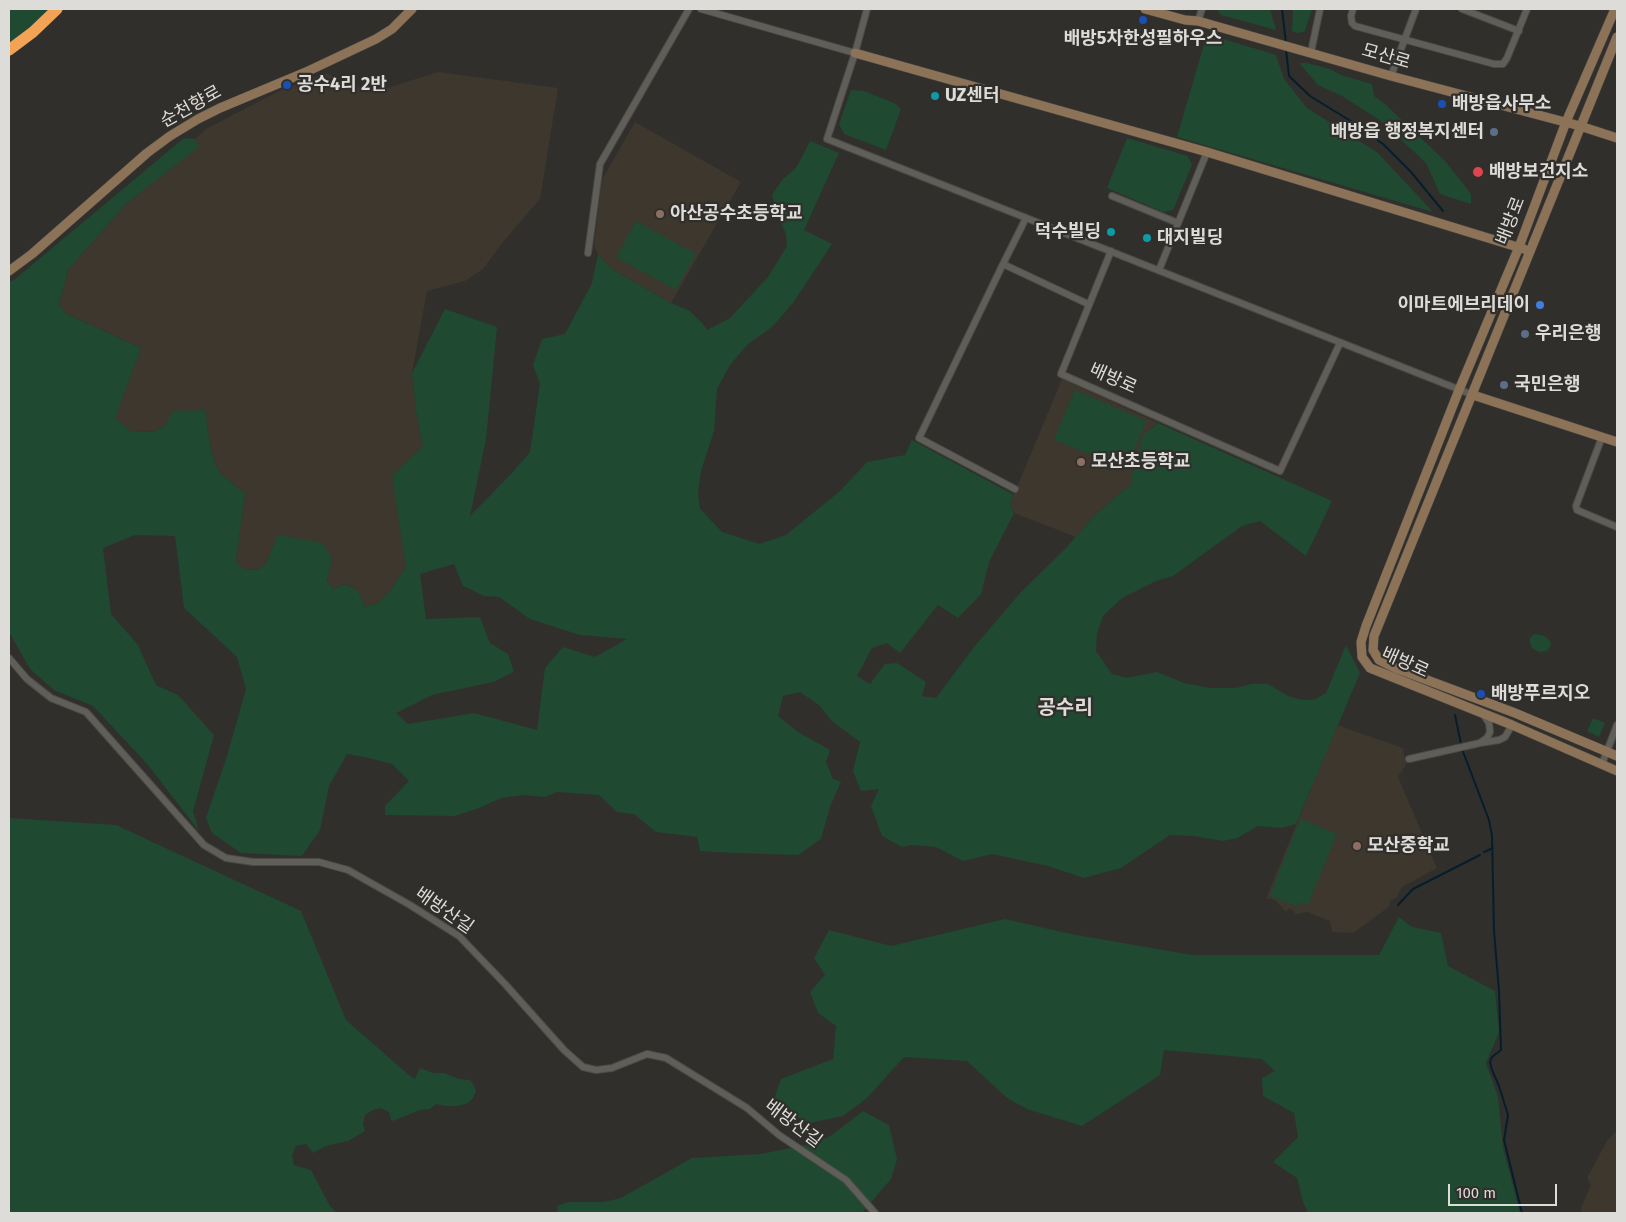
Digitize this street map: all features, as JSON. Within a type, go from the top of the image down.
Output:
[{"type":"highway","points":[[9,50],[33,32],[58,9]]},
{"type":"street","name":"순천향로","points":[[9,271],[32,254],[170,136],[220,108],[306,72],[376,39],[392,29],[412,9]]},
{"type":"street","points":[[588,253],[600,164],[689,9]]},
{"type":"street","points":[[701,9],[1207,152],[1519,247],[1530,252]]},
{"type":"street","points":[[867,9],[827,139],[1459,390],[1617,442]]},
{"type":"street","name":"모산로","points":[[1145,9],[1185,20],[1198,20],[1391,76],[1566,122],[1617,138]]},
{"type":"street","points":[[1198,20],[1202,9]]},
{"type":"street","points":[[1307,51],[1320,9]]},
{"type":"street","points":[[1353,9],[1351,16],[1352,23],[1355,26],[1494,64],[1503,64],[1507,58],[1528,9]]},
{"type":"street","points":[[1391,76],[1416,9]]},
{"type":"street","points":[[1462,9],[1518,31]]},
{"type":"street","name":"배방로","points":[[1615,9],[1566,122],[1519,247],[1459,390],[1361,642],[1362,657],[1370,668],[1512,725],[1617,771]]},
{"type":"street","name":"배방로","points":[[1617,37],[1374,636],[1373,650],[1379,660],[1395,668],[1515,713],[1617,756]]},
{"type":"street","points":[[1159,270],[1207,152]]},
{"type":"street","points":[[1112,196],[1178,223]]},
{"type":"street","points":[[1014,489],[919,438],[1026,218]]},
{"type":"street","name":"배방로","points":[[1111,251],[1061,374],[1280,471],[1340,342]]},
{"type":"street","points":[[1003,264],[1088,304]]},
{"type":"street","points":[[1602,437],[1576,506],[1577,510],[1617,527]]},
{"type":"street","name":"배방산길","points":[[9,658],[27,678],[51,698],[86,712],[204,845],[226,858],[253,862],[319,862],[348,870],[410,905],[458,936],[496,974],[564,1050],[583,1067],[596,1070],[612,1068],[648,1054],[666,1058],[747,1108],[779,1135],[846,1180],[875,1213]]},
{"type":"street","points":[[1480,743],[1487,738],[1490,732],[1483,714]]},
{"type":"street","points":[[1409,760],[1499,740],[1505,737],[1512,725]]},
{"type":"street","points":[[1602,764],[1617,725]]},
{"type":"shaded area","points":[[438,72],[558,88],[540,199],[503,242],[483,269],[465,281],[427,291],[412,373],[416,412],[423,446],[406,567],[389,592],[378,603],[365,607],[358,590],[345,584],[334,589],[327,581],[332,559],[279,535],[265,565],[257,570],[244,569],[237,563],[245,494],[219,472],[211,451],[205,411],[166,425],[154,432],[130,431],[114,419],[141,348],[65,313],[59,304],[68,270],[127,203],[198,147],[195,139],[206,129],[283,89],[327,73],[350,86],[381,90]]},
{"type":"shaded area","name":"아산공수초등학교","points":[[635,122],[741,182],[671,303],[610,268],[594,246],[602,180]]},
{"type":"shaded area","name":"모산초등학교","points":[[1062,379],[1158,423],[1152,427],[1132,474],[1133,485],[1126,488],[1096,514],[1076,537],[1014,513],[1010,504]]},
{"type":"shaded area","name":"모산중학교","points":[[1337,725],[1403,748],[1406,765],[1398,777],[1437,868],[1402,887],[1396,898],[1390,901],[1389,907],[1353,933],[1332,932],[1330,921],[1307,912],[1296,914],[1290,908],[1286,912],[1276,901],[1269,898],[1266,899]]},
{"type":"shaded area","points":[[1617,1130],[1617,1213],[1582,1213],[1581,1208],[1591,1185],[1587,1178],[1607,1141]]},
{"type":"green space","points":[[9,9],[49,9],[39,20],[9,44]]},
{"type":"green space","points":[[1217,9],[1270,9],[1276,30],[1221,15]]},
{"type":"green space","points":[[1293,9],[1312,9],[1303,32],[1297,33],[1292,31]]},
{"type":"green space","points":[[1207,34],[1276,55],[1284,79],[1307,108],[1378,153],[1433,212],[1177,137]]},
{"type":"green space","points":[[1299,63],[1307,63],[1330,69],[1341,75],[1372,84],[1374,96],[1385,104],[1446,162],[1471,194],[1471,204],[1440,194],[1426,163],[1381,121],[1342,96],[1318,85]]},
{"type":"green space","points":[[851,90],[864,91],[894,103],[901,109],[886,150],[844,134],[839,124]]},
{"type":"green space","points":[[184,138],[195,139],[199,147],[127,203],[68,270],[59,304],[65,313],[141,348],[115,418],[130,431],[154,432],[166,425],[172,411],[205,410],[211,451],[219,472],[245,494],[237,563],[244,569],[257,570],[265,565],[278,535],[323,543],[332,559],[327,581],[334,589],[345,584],[358,590],[365,607],[378,603],[389,592],[406,567],[392,476],[423,446],[416,412],[412,373],[445,309],[497,327],[486,439],[470,516],[530,452],[540,384],[533,365],[542,339],[565,334],[592,283],[598,254],[610,268],[671,303],[690,311],[707,330],[730,318],[768,277],[787,246],[786,234],[775,210],[772,195],[782,180],[796,168],[810,141],[839,153],[804,230],[832,244],[793,303],[772,327],[748,344],[730,365],[717,389],[714,431],[701,471],[698,493],[700,509],[722,532],[759,544],[786,535],[840,491],[867,462],[905,455],[912,440],[1014,495],[1010,504],[1014,513],[989,562],[981,594],[958,618],[938,605],[900,653],[887,643],[872,648],[857,676],[870,684],[885,664],[897,663],[926,682],[922,696],[936,698],[974,647],[1021,592],[1065,549],[1096,514],[1132,485],[1132,474],[1143,435],[1158,423],[1332,501],[1306,556],[1260,521],[1242,526],[1173,576],[1156,581],[1122,598],[1103,616],[1097,633],[1096,651],[1112,674],[1126,678],[1157,672],[1184,683],[1210,688],[1236,688],[1251,684],[1268,684],[1288,696],[1302,700],[1314,700],[1326,693],[1346,645],[1360,673],[1296,824],[1282,828],[1258,826],[1237,838],[1223,841],[1194,836],[1170,835],[1121,868],[1084,878],[1048,866],[992,854],[963,861],[936,847],[911,845],[902,847],[882,836],[871,806],[879,789],[861,791],[853,771],[860,742],[832,721],[820,706],[800,692],[783,696],[778,716],[798,732],[830,750],[826,762],[833,779],[841,782],[830,807],[821,839],[798,855],[700,851],[697,837],[656,832],[634,814],[617,812],[599,795],[557,792],[545,797],[523,795],[501,798],[455,816],[385,815],[385,806],[409,781],[392,764],[347,754],[329,786],[320,830],[302,856],[241,853],[212,833],[206,818],[227,756],[246,689],[237,657],[184,608],[175,536],[135,535],[103,548],[111,614],[138,645],[156,685],[178,695],[214,735],[193,811],[199,831],[148,765],[93,706],[54,690],[30,669],[9,632],[9,282],[14,280]],"holes":[[[454,564],[463,586],[484,596],[499,597],[530,619],[580,635],[627,639],[595,657],[563,647],[545,668],[537,730],[474,713],[408,724],[396,713],[432,695],[493,682],[514,672],[508,654],[490,643],[480,617],[426,619],[420,574]]]},
{"type":"green space","points":[[1127,138],[1188,156],[1192,165],[1173,210],[1163,212],[1107,188]]},
{"type":"green space","points":[[636,221],[696,254],[676,290],[616,257]]},
{"type":"green space","points":[[1075,390],[1146,421],[1127,469],[1054,440]]},
{"type":"green space","points":[[1538,634],[1546,637],[1551,642],[1547,651],[1539,652],[1532,648],[1530,638]]},
{"type":"green space","points":[[1593,718],[1605,723],[1599,737],[1587,731]]},
{"type":"green space","points":[[9,818],[116,825],[301,911],[346,1020],[410,1076],[415,1079],[420,1068],[433,1073],[444,1073],[459,1079],[470,1080],[476,1091],[473,1098],[468,1103],[458,1106],[436,1104],[430,1109],[420,1110],[393,1121],[389,1112],[380,1108],[365,1115],[363,1124],[365,1131],[348,1141],[326,1146],[313,1153],[306,1144],[296,1146],[292,1156],[294,1165],[311,1170],[330,1206],[337,1213],[9,1213]]},
{"type":"green space","points":[[1301,819],[1337,834],[1308,905],[1301,902],[1299,907],[1270,896]]},
{"type":"green space","points":[[1399,917],[1412,927],[1441,933],[1448,966],[1495,991],[1499,1032],[1486,1063],[1498,1097],[1503,1148],[1520,1213],[1308,1213],[1297,1178],[1273,1162],[1298,1137],[1294,1113],[1263,1096],[1262,1078],[1275,1071],[1262,1059],[1164,1050],[1160,1075],[1082,1126],[1027,1109],[1007,1098],[967,1061],[904,1057],[866,1099],[843,1116],[810,1123],[772,1105],[781,1079],[833,1059],[836,1026],[818,1013],[810,992],[825,975],[814,958],[829,930],[891,946],[1005,919],[1071,934],[1192,955],[1379,955]]},
{"type":"green space","points":[[863,1111],[889,1125],[897,1159],[891,1179],[862,1213],[558,1213],[557,1206],[568,1202],[604,1202],[621,1198],[692,1158],[761,1154],[815,1143],[832,1135]]},
{"type":"waterway","points":[[1282,9],[1286,43]]},
{"type":"waterway","points":[[1286,50],[1289,76],[1310,96],[1383,144],[1411,172],[1443,211]]},
{"type":"waterway","points":[[1455,715],[1461,744]]},
{"type":"waterway","points":[[1462,749],[1489,820],[1492,836],[1494,931],[1501,1050],[1492,1057],[1490,1062],[1508,1115],[1504,1140],[1522,1213]]},
{"type":"waterway","points":[[1484,852],[1493,848]]},
{"type":"waterway","points":[[1398,905],[1413,889],[1480,855]]},
{"type":"place","name":"배방5차한성필하우스","points":[[1143,20]]},
{"type":"place","name":"공수4리 2반","points":[[287,85]]},
{"type":"place","name":"UZ센터","points":[[935,96]]},
{"type":"place","name":"배방읍사무소","points":[[1442,104]]},
{"type":"place","name":"배방읍 행정복지센터","points":[[1494,132]]},
{"type":"place","name":"배방보건지소","points":[[1478,172]]},
{"type":"place","name":"아산공수초등학교","points":[[660,214]]},
{"type":"place","name":"덕수빌딩","points":[[1111,232]]},
{"type":"place","name":"대지빌딩","points":[[1147,238]]},
{"type":"place","name":"이마트에브리데이","points":[[1540,305]]},
{"type":"place","name":"우리은행","points":[[1525,334]]},
{"type":"place","name":"국민은행","points":[[1504,385]]},
{"type":"place","name":"모산초등학교","points":[[1081,462]]},
{"type":"place","name":"배방푸르지오","points":[[1481,694]]},
{"type":"place","name":"모산중학교","points":[[1357,846]]},
{"type":"district","name":"공수리","points":[[1065,708]]}]
